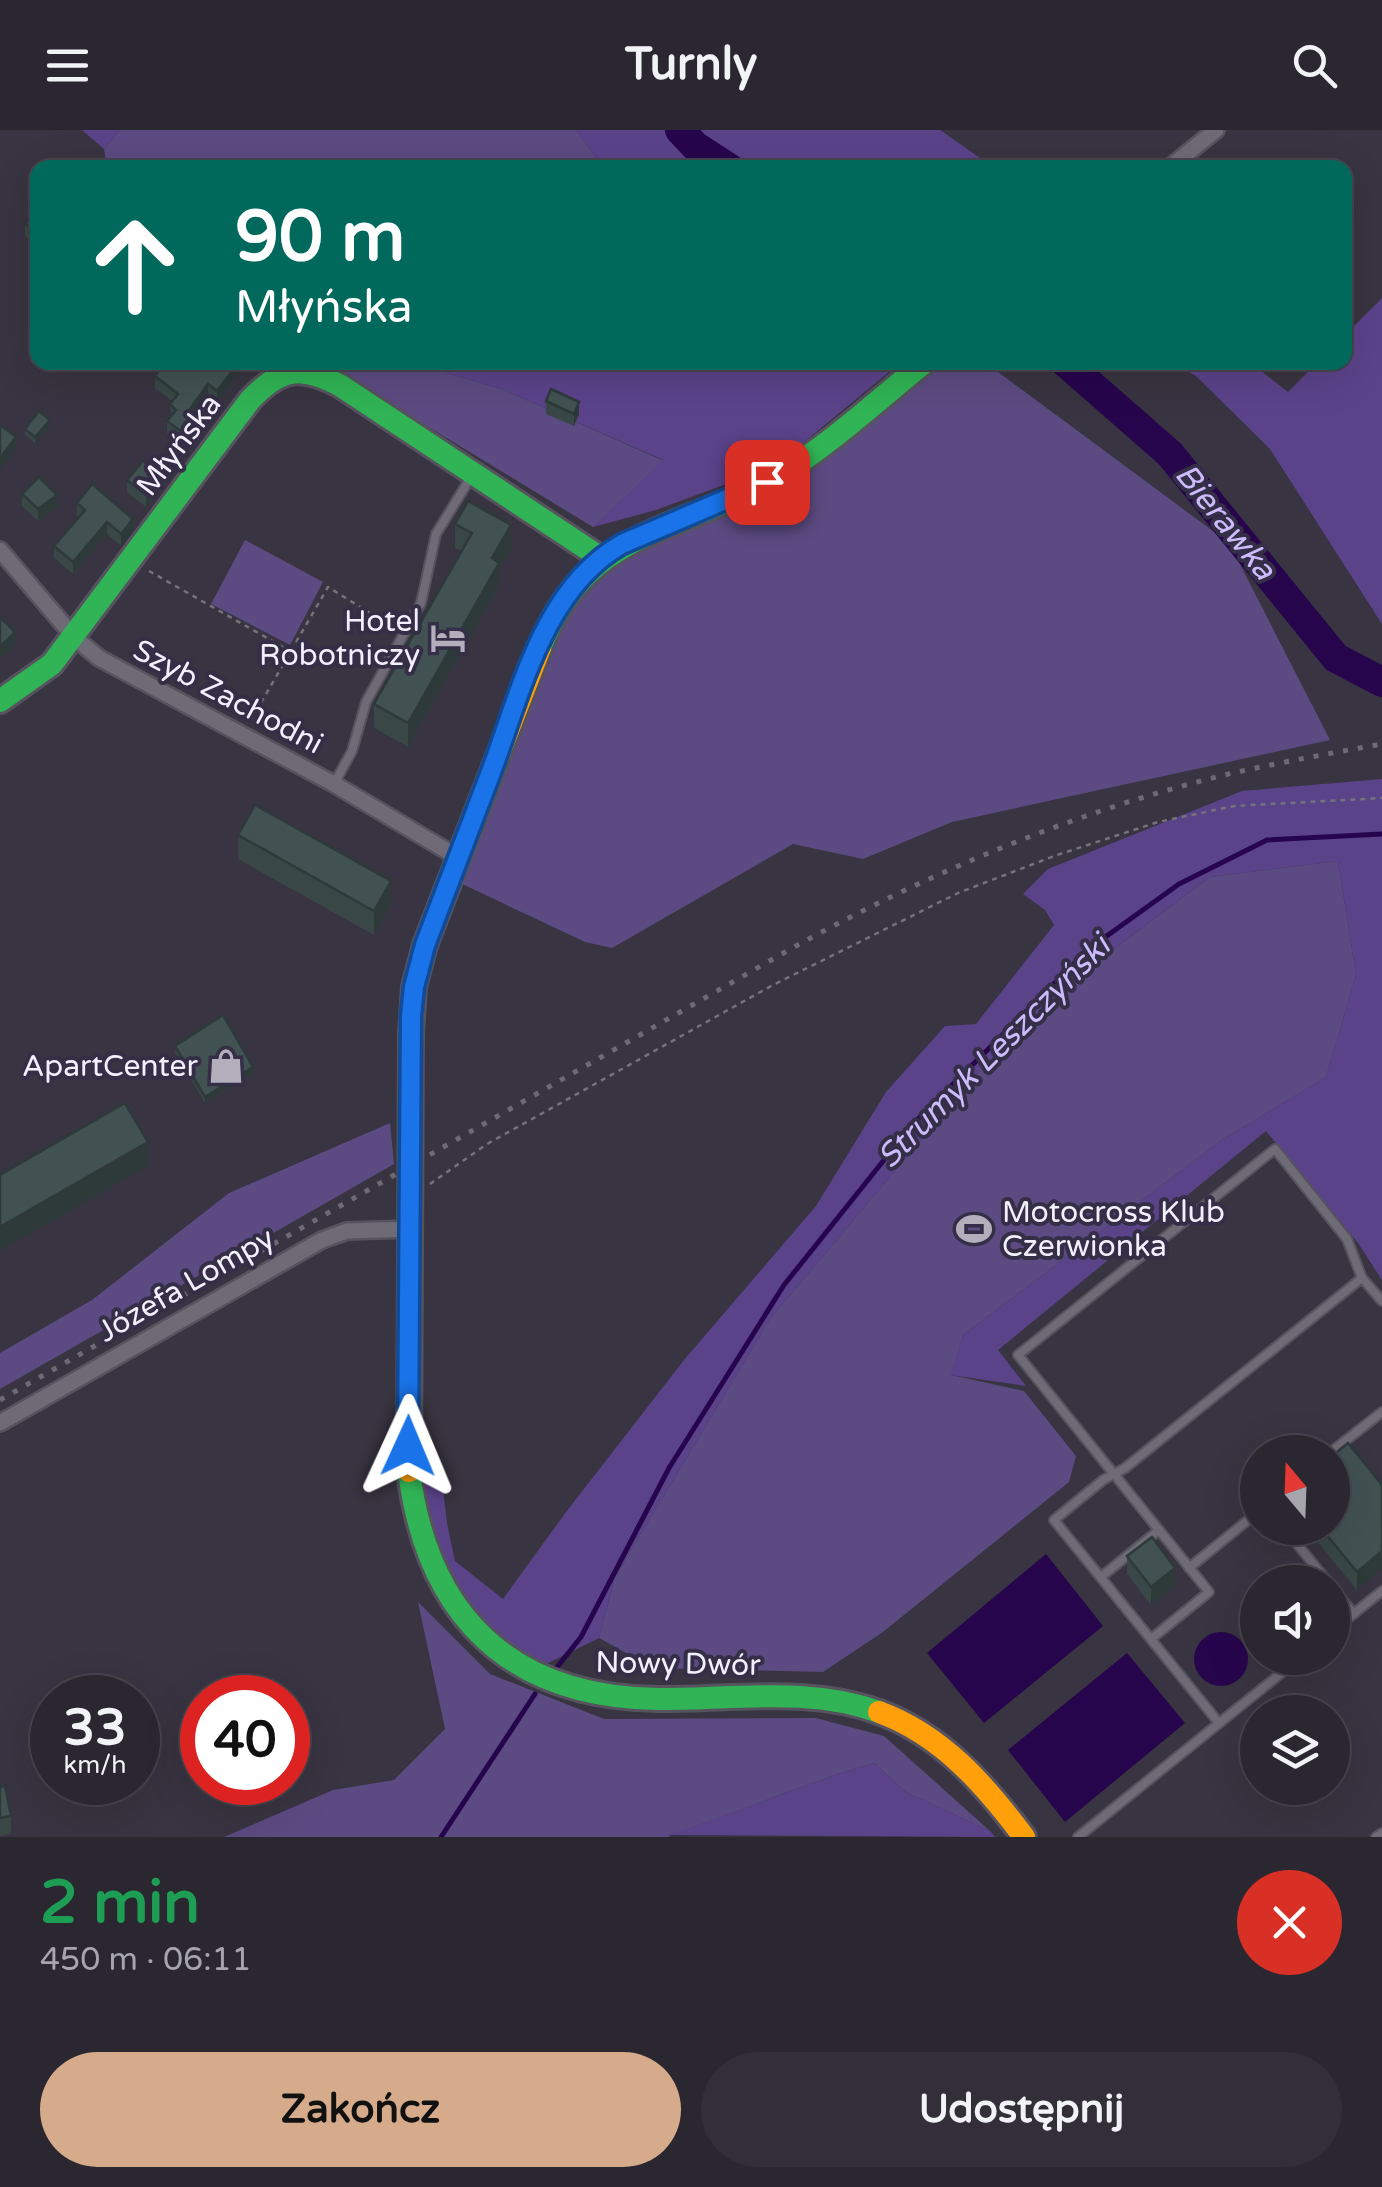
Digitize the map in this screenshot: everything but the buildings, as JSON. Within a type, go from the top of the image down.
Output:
[{"type":"street","points":[[1180,160],[1216,130]]},
{"type":"street","name":"Młyńska","points":[[0,701],[44,672],[250,400],[274,378],[292,370]]},
{"type":"street","name":"Młyńska","points":[[309,370],[341,386],[600,558]]},
{"type":"street","points":[[410,1229],[414,987],[425,945],[548,626],[573,586],[600,558],[641,535],[748,492],[777,476],[915,370]]},
{"type":"street","name":"Szyb Zachodni","points":[[0,550],[74,637],[112,666],[334,784],[459,858]]},
{"type":"street","name":"Józefa Lompy","points":[[0,1423],[322,1240],[357,1230],[410,1229]]},
{"type":"street","name":"Nowy Dwór","points":[[410,1229],[408,1446],[412,1495],[418,1530],[432,1568],[453,1607],[468,1624],[506,1656],[560,1686],[583,1693],[636,1699],[818,1697],[862,1705],[892,1716],[940,1742],[964,1763],[1024,1837]]},
{"type":"lane","points":[[334,784],[352,751],[366,702],[424,596],[436,534],[474,472]]},
{"type":"lane","points":[[1151,1639],[1209,1592],[1018,1354],[1275,1149],[1347,1238],[1362,1278],[1382,1301]]},
{"type":"lane","points":[[1219,1723],[1054,1520],[1362,1278]]},
{"type":"lane","points":[[1350,1438],[1382,1412]]},
{"type":"lane","points":[[1190,1568],[1240,1527]]},
{"type":"lane","points":[[1100,1577],[1159,1530]]},
{"type":"lane","points":[[1298,1545],[1314,1565]]},
{"type":"lane","points":[[1350,1617],[1382,1591]]},
{"type":"lane","points":[[1350,1609],[1354,1614]]},
{"type":"lane","points":[[1078,1837],[1279,1675]]},
{"type":"path","points":[[138,566],[290,651]]},
{"type":"path","points":[[243,735],[328,587],[405,635]]},
{"type":"path","points":[[411,1194],[487,1144],[773,984],[958,892],[1158,822],[1234,806],[1382,798]]},
{"type":"shaded area","points":[[82,130],[120,130],[104,149]]},
{"type":"shaded area","points":[[120,130],[576,130],[598,160],[106,160],[104,149]]},
{"type":"shaded area","points":[[576,130],[940,130],[983,160],[598,160]]},
{"type":"shaded area","points":[[1382,298],[1382,624],[1270,449],[1186,370],[1260,370],[1288,392],[1310,370],[1352,370],[1352,328]]},
{"type":"shaded area","points":[[335,370],[446,370],[502,389],[664,461],[593,527]]},
{"type":"shaded area","points":[[446,370],[892,370],[775,466],[656,510],[593,527],[663,460],[502,389]]},
{"type":"shaded area","points":[[937,370],[995,370],[1229,543],[1330,740],[952,822],[863,859],[793,844],[612,948],[585,942],[460,883],[548,658],[582,586],[606,563],[792,482]]},
{"type":"shaded area","points":[[245,540],[323,582],[290,645],[211,604]]},
{"type":"shaded area","points":[[1382,779],[1382,1280],[1358,1243],[1266,1131],[998,1350],[1026,1386],[950,1375],[963,1335],[1222,1140],[1326,1077],[1356,975],[1338,861],[1210,877],[1090,967],[982,1068],[770,1319],[615,1577],[599,1638],[542,1666],[468,1608],[432,1550],[419,1471],[441,1472],[455,1561],[503,1599],[684,1360],[816,1206],[886,1092],[945,1026],[976,1024],[1054,925],[1045,910],[1023,894],[1048,869],[1242,791]]},
{"type":"shaded area","name":"Motocross Klub Czerwionka","points":[[1338,861],[1356,975],[1326,1077],[1222,1140],[963,1335],[951,1375],[1024,1391],[1076,1456],[1069,1482],[883,1632],[823,1672],[653,1668],[599,1638],[615,1577],[770,1319],[982,1068],[1090,967],[1210,877]]},
{"type":"shaded area","points":[[390,1123],[394,1164],[0,1389],[0,1353],[92,1300],[229,1193]]},
{"type":"shaded area","points":[[1046,1554],[1103,1626],[984,1723],[927,1653]]},
{"type":"shaded area","points":[[418,1602],[490,1674],[604,1719],[816,1718],[884,1736],[990,1831],[906,1792],[874,1763],[670,1837],[224,1837],[298,1805],[310,1805],[310,1800],[333,1790],[394,1780],[445,1729]]},
{"type":"shaded area","points":[[1211,1634],[1231,1634],[1240,1640],[1242,1675],[1231,1684],[1211,1684],[1196,1669],[1196,1649]]},
{"type":"shaded area","points":[[1127,1653],[1185,1723],[1065,1822],[1008,1750]]},
{"type":"shaded area","points":[[874,1763],[906,1792],[990,1831],[995,1837],[667,1835],[822,1780]]},
{"type":"waterway","name":"Bierawka","points":[[680,130],[717,160]]},
{"type":"waterway","name":"Bierawka","points":[[1074,370],[1170,454],[1336,658],[1382,682]]},
{"type":"waterway","name":"Strumyk Leszczyński","points":[[554,1671],[581,1637],[669,1468],[784,1285],[912,1125],[1090,948],[1179,884],[1267,840],[1382,834]]},
{"type":"waterway","name":"Strumyk Leszczyński","points":[[441,1837],[535,1694]]},
{"type":"railway","points":[[0,1400],[794,947],[899,893],[1007,845],[1119,805],[1233,773],[1382,744]]},
{"type":"traffic: fast","points":[[540,648],[560,608],[583,578],[611,555],[780,475],[915,370]]},
{"type":"traffic: fast","points":[[0,701],[52,664],[250,400],[272,381],[292,373],[303,372],[341,386],[601,558]]},
{"type":"traffic: fast","points":[[409,1471],[419,1522],[435,1568],[457,1606],[485,1639],[519,1664],[559,1683],[606,1695],[658,1699],[797,1697],[825,1699],[879,1712]]},
{"type":"traffic: slow","points":[[409,1471],[414,987],[425,945],[540,648]]},
{"type":"traffic: slow","points":[[879,1712],[942,1748],[994,1799],[1024,1837]]},
{"type":"place","name":"Hotel Robotniczy","points":[[448,638]]},
{"type":"place","name":"ApartCenter","points":[[226,1066]]},
{"type":"place","name":"Motocross Klub Czerwionka","points":[[974,1229]]},
{"type":"route","points":[[408,1446],[411,1016],[425,945],[539,646],[573,586],[600,558],[622,544],[767,482]]}]
